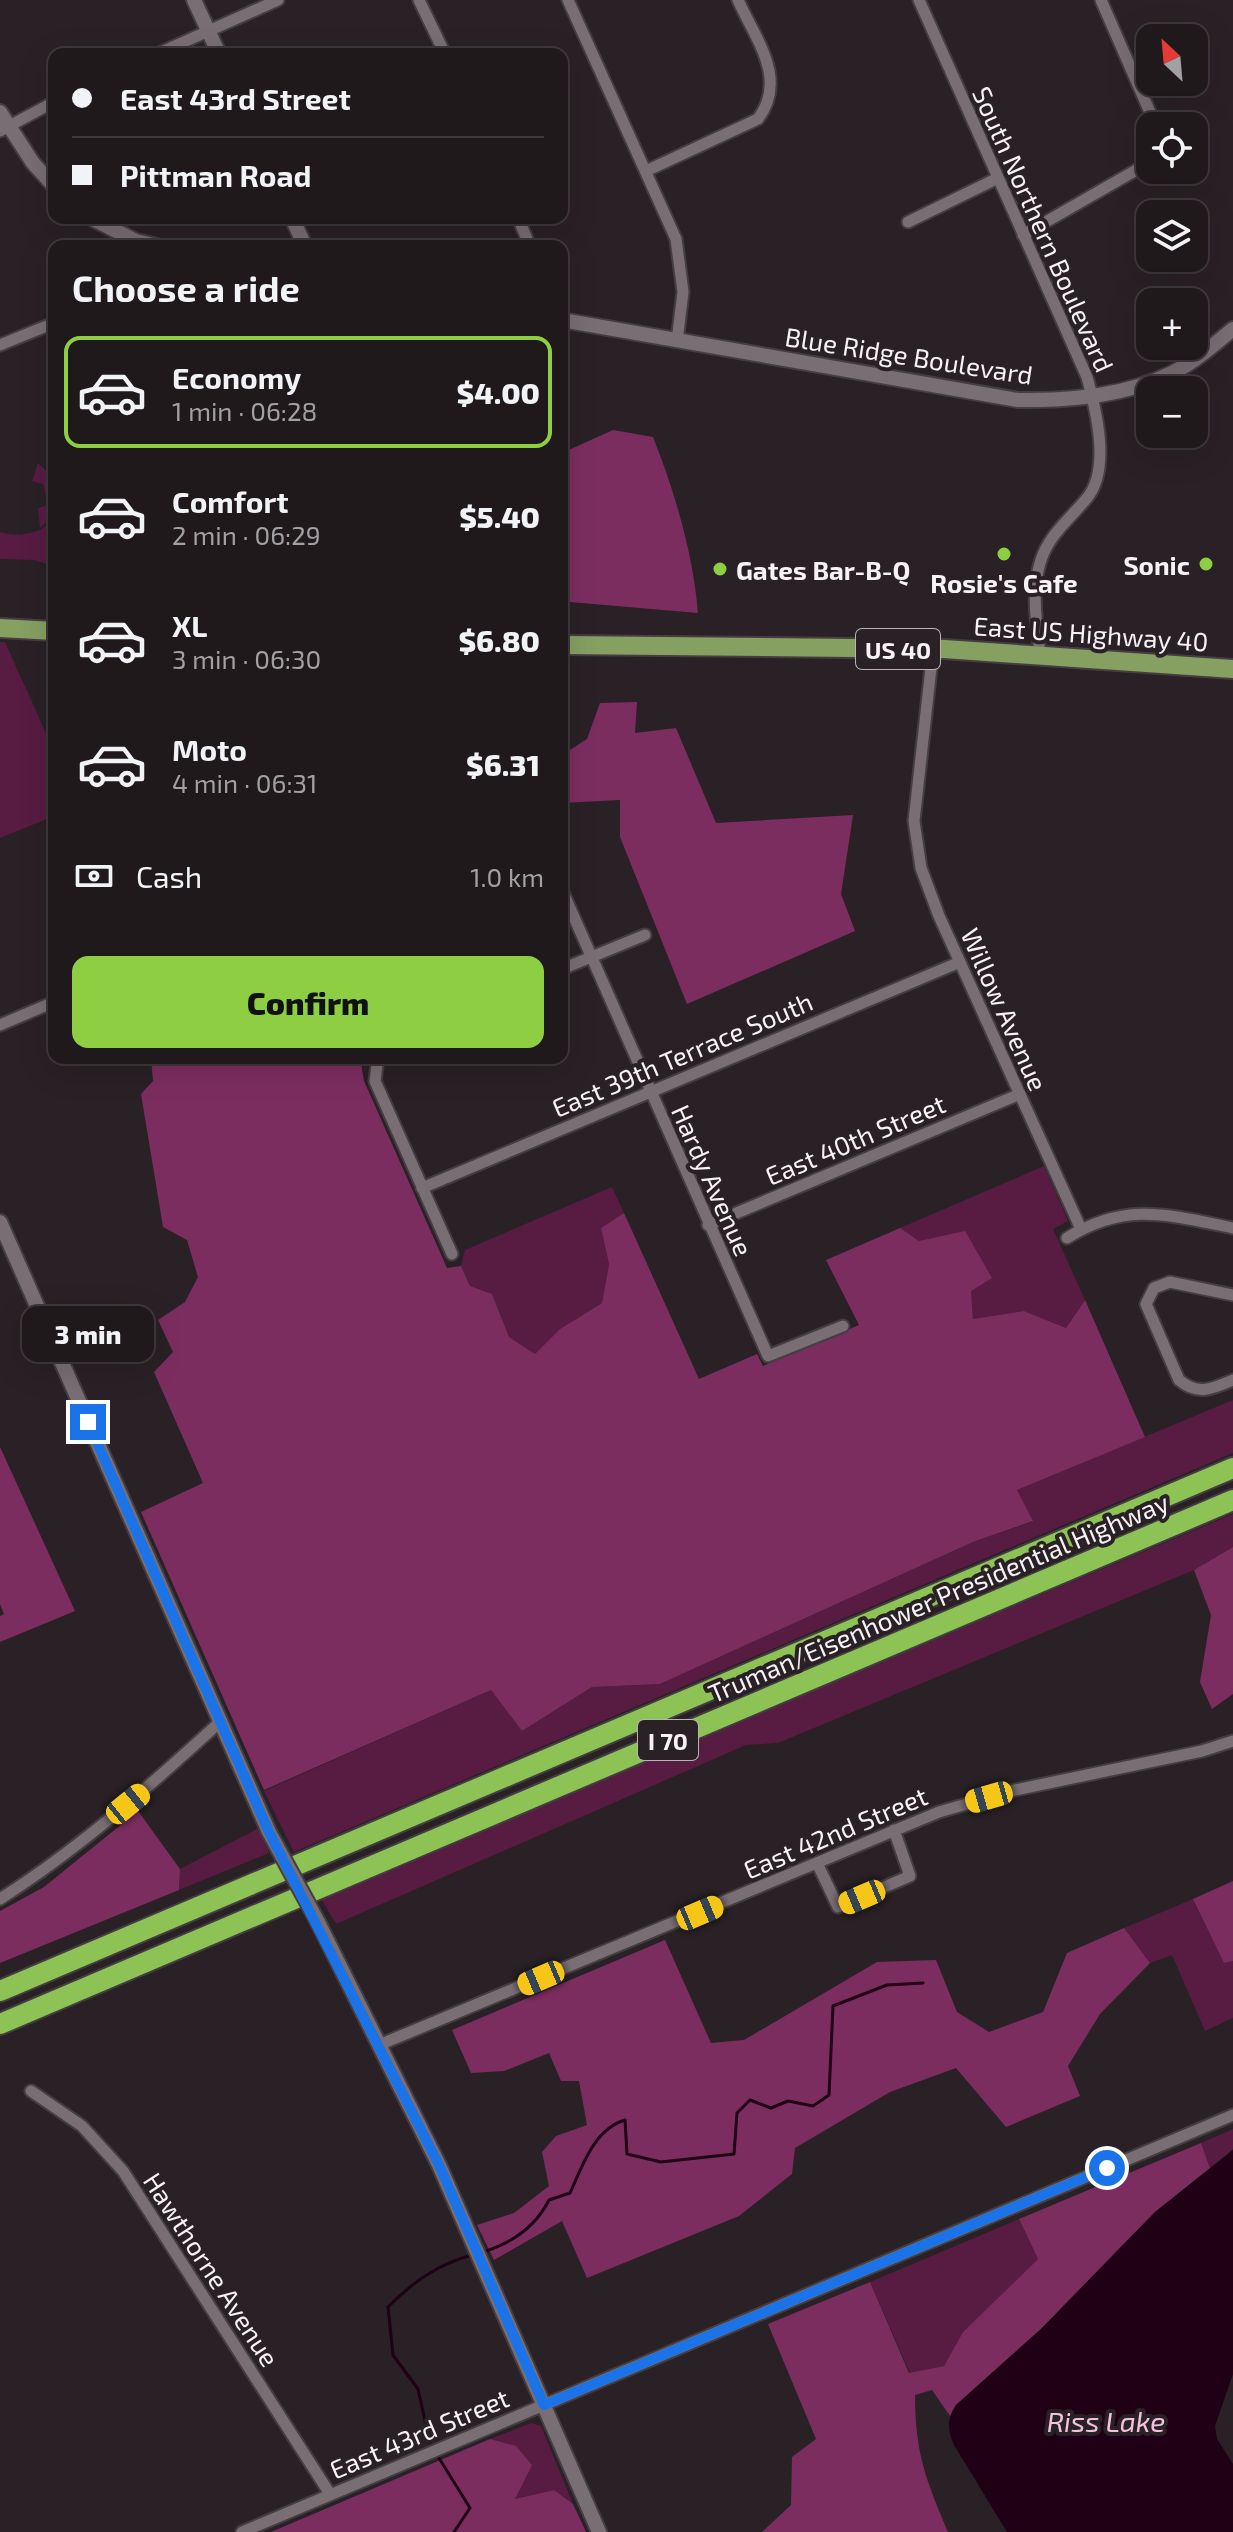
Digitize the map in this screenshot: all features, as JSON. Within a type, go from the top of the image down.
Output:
[{"type":"highway","name":"Truman/Eisenhower Presidential Highway","points":[[0,1991],[1233,1468]]},
{"type":"highway","name":"Truman/Eisenhower Presidential Highway","points":[[0,2024],[1233,1500]]},
{"type":"main road","points":[[0,628],[48,631]]},
{"type":"main road","name":"East US Highway 40","points":[[568,645],[933,650],[1233,669]]},
{"type":"street","points":[[194,0],[216,48]]},
{"type":"street","points":[[170,48],[278,0]]},
{"type":"street","points":[[419,0],[442,48]]},
{"type":"street","points":[[568,0],[676,239],[683,292],[677,341]]},
{"type":"street","points":[[646,171],[758,119],[770,103],[773,83],[769,68],[738,0]]},
{"type":"street","name":"South Northern Boulevard","points":[[919,0],[1087,377],[1092,397],[1099,473],[1089,496],[1058,528],[1040,561],[1034,597],[1040,655]]},
{"type":"street","points":[[1101,0],[1150,112]]},
{"type":"street","points":[[48,104],[3,123],[48,179]]},
{"type":"street","points":[[1023,235],[1136,170]]},
{"type":"street","points":[[908,222],[998,178]]},
{"type":"street","points":[[103,224],[134,240]]},
{"type":"street","name":"Blue Ridge Boulevard","points":[[568,321],[1018,400],[1092,397],[1140,384],[1187,365],[1233,329]]},
{"type":"street","points":[[0,345],[48,325]]},
{"type":"street","name":"Willow Avenue","points":[[933,650],[914,821],[921,868],[960,962],[1081,1229]]},
{"type":"street","name":"Hardy Avenue","points":[[568,904],[768,1356],[843,1326]]},
{"type":"street","points":[[568,967],[645,935]]},
{"type":"street","name":"East 39th Terrace South","points":[[422,1188],[649,1090],[960,962]]},
{"type":"street","points":[[0,1025],[48,1005]]},
{"type":"street","points":[[377,1064],[375,1081],[452,1254]]},
{"type":"street","name":"East 40th Street","points":[[708,1225],[1020,1094]]},
{"type":"street","points":[[1067,1238],[1117,1215],[1153,1211],[1233,1228]]},
{"type":"street","points":[[0,1222],[269,1832],[318,1922],[468,2232],[599,2532]]},
{"type":"street","points":[[1233,1295],[1170,1282],[1161,1284],[1148,1295],[1147,1312],[1179,1380],[1192,1390],[1208,1390],[1233,1380]]},
{"type":"street","points":[[0,1899],[51,1865],[152,1784],[221,1721]]},
{"type":"street","name":"East 42nd Street","points":[[379,2045],[939,1812],[1015,1790],[1202,1751],[1233,1741]]},
{"type":"street","points":[[817,1863],[838,1907],[910,1876],[894,1830]]},
{"type":"street","name":"Hawthorne Avenue","points":[[31,2091],[82,2126],[123,2171],[330,2494]]},
{"type":"street","name":"East 43rd Street","points":[[242,2532],[1233,2115]]},
{"type":"shaded area","points":[[613,430],[653,437],[682,524],[698,613],[570,602],[568,450]]},
{"type":"shaded area","points":[[38,463],[48,472],[48,505],[43,484],[32,481]]},
{"type":"shaded area","points":[[48,505],[48,520],[40,528],[38,508]]},
{"type":"shaded area","points":[[48,524],[48,564],[34,560],[0,559],[0,532],[26,534]]},
{"type":"shaded area","points":[[0,642],[5,642],[48,738],[48,818],[0,838]]},
{"type":"shaded area","points":[[637,702],[635,733],[676,728],[716,823],[853,815],[841,894],[855,931],[687,1004],[620,837],[620,800],[568,803],[568,751],[587,739],[600,703]]},
{"type":"shaded area","points":[[152,1064],[361,1064],[364,1081],[447,1268],[461,1266],[470,1286],[492,1294],[509,1337],[535,1354],[560,1329],[602,1303],[609,1264],[601,1228],[624,1213],[699,1379],[757,1354],[763,1366],[859,1325],[826,1260],[900,1228],[919,1241],[965,1231],[992,1278],[971,1291],[973,1319],[1024,1311],[1066,1328],[1085,1300],[1145,1437],[1017,1490],[1033,1521],[973,1542],[660,1684],[592,1687],[522,1731],[491,1690],[264,1790],[141,1512],[203,1483],[154,1372],[173,1352],[158,1320],[185,1302],[198,1277],[187,1240],[163,1227],[141,1094],[153,1081]]},
{"type":"shaded area","points":[[1044,1166],[1068,1221],[1053,1229],[1085,1300],[1066,1328],[1024,1311],[973,1319],[971,1291],[900,1228]]},
{"type":"shaded area","points":[[612,1187],[624,1213],[601,1228],[609,1264],[602,1303],[560,1329],[535,1354],[509,1337],[492,1294],[470,1286],[461,1266],[465,1250]]},
{"type":"shaded area","points":[[1233,1400],[1233,1453],[294,1852],[264,1791],[491,1690],[522,1731],[592,1687],[660,1684],[973,1542],[1032,1522],[1017,1490]]},
{"type":"shaded area","points":[[0,1447],[75,1611],[0,1642],[0,1616],[4,1614],[0,1604]]},
{"type":"shaded area","points":[[1233,1514],[1233,1547],[1194,1570],[778,1743],[746,1745],[336,1924],[321,1899]]},
{"type":"shaded area","points":[[1233,1547],[1233,1694],[1212,1709],[1200,1682],[1211,1615],[1194,1570]]},
{"type":"shaded area","points":[[138,1811],[180,1869],[179,1890],[0,1963],[0,1911],[44,1887]]},
{"type":"shaded area","points":[[259,1828],[269,1853],[179,1890],[180,1869]]},
{"type":"shaded area","points":[[1233,1881],[1233,1961],[1224,1963],[1193,1899]]},
{"type":"shaded area","points":[[1193,1899],[1224,1963],[1233,1961],[1233,2018],[1205,2031],[1172,1955],[1150,1963],[1124,1928]]},
{"type":"shaded area","points":[[1124,1928],[1150,1963],[1100,2014],[1068,2066],[1080,2096],[1006,2127],[956,2068],[890,2092],[795,2148],[792,2174],[739,2216],[587,2278],[562,2221],[494,2260],[477,2225],[514,2213],[549,2186],[542,2152],[556,2136],[587,2125],[579,2081],[561,2081],[549,2053],[504,2071],[471,2073],[452,2030],[665,1940],[711,2043],[744,2040],[877,1962],[936,1960],[957,2012],[989,2032],[1043,2012],[1067,1953]]},
{"type":"shaded area","points":[[1233,2129],[1233,2149],[1210,2168],[1201,2143]]},
{"type":"shaded area","points":[[1201,2143],[1210,2168],[1155,2212],[1041,2329],[956,2405],[950,2416],[932,2390],[915,2395],[923,2466],[948,2532],[762,2532],[791,2505],[792,2457],[816,2439],[768,2324],[870,2282],[909,2373],[944,2366],[963,2332],[1038,2259],[1019,2219]]},
{"type":"shaded area","points":[[1019,2219],[1038,2259],[963,2332],[944,2366],[910,2373],[870,2282]]},
{"type":"shaded area","points":[[531,2423],[541,2426],[573,2504],[554,2490],[514,2499],[531,2465],[490,2439]]},
{"type":"shaded area","points":[[490,2439],[516,2446],[532,2465],[515,2499],[554,2490],[573,2504],[586,2532],[271,2532]]},
{"type":"water","name":"Riss Lake","points":[[1233,2150],[1233,2374],[1215,2426],[1217,2439],[1233,2464],[1233,2532],[1007,2532],[954,2445],[949,2424],[956,2405],[1041,2329],[1155,2212]]},
{"type":"waterway","points":[[483,2252],[504,2244],[522,2232],[537,2218],[549,2200],[570,2193],[597,2140],[625,2120],[627,2154],[661,2162],[734,2154],[737,2113],[750,2100],[771,2108],[788,2101],[813,2106],[829,2095],[833,2006],[887,1985],[923,1983]]},
{"type":"waterway","points":[[430,2443],[418,2389],[393,2355],[388,2307],[427,2275],[448,2263],[472,2255]]},
{"type":"waterway","points":[[439,2458],[470,2508],[454,2532]]},
{"type":"place","name":"Rosie's Cafe","points":[[1004,554]]},
{"type":"place","name":"Sonic","points":[[1206,564]]},
{"type":"place","name":"Gates Bar-B-Q","points":[[720,569]]},
{"type":"route","points":[[88,1422],[269,1832],[318,1922],[439,2165],[544,2405],[1107,2168]]}]
